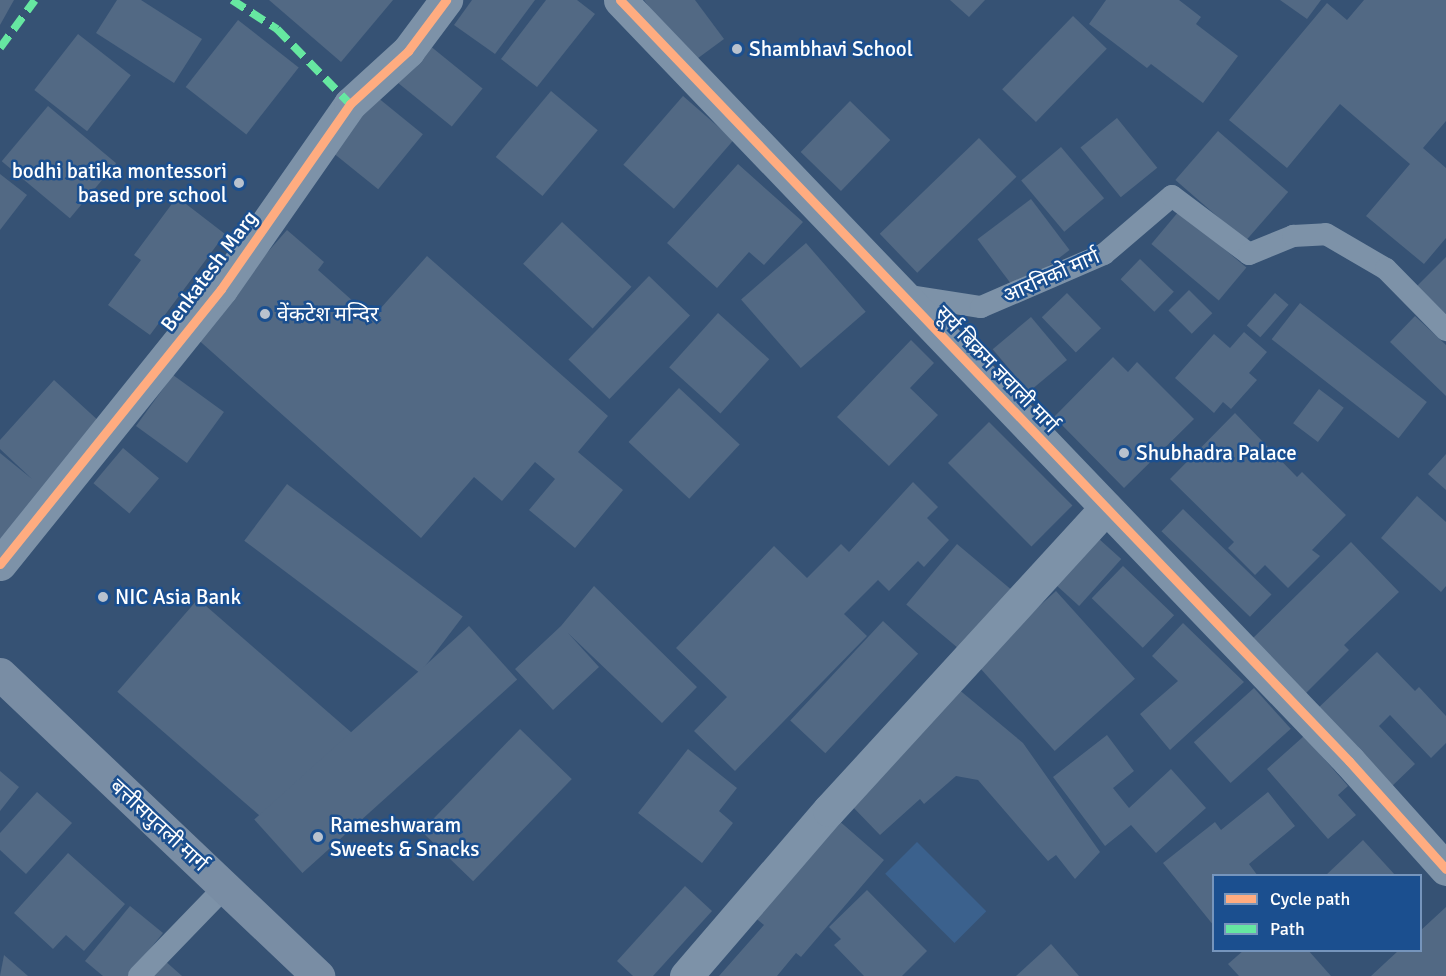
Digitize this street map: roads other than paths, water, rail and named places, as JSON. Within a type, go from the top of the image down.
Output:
[{"type":"main road","name":"बत्तीसपुतली मार्ग","points":[[0,674],[318,976]]},
{"type":"street","name":"Benkatesh Marg","points":[[0,564],[221,289],[350,104],[408,51],[446,0]]},
{"type":"street","name":"सूर्य बिक्रम ज्ञवाली मार्ग","points":[[620,0],[1349,761],[1446,869]]},
{"type":"street","points":[[686,976],[836,802],[1106,508]]},
{"type":"lane","name":"आरनिको मार्ग","points":[[904,295],[981,308],[1104,254],[1172,196],[1249,254],[1293,236],[1326,234],[1386,269],[1446,330]]},
{"type":"lane","points":[[139,976],[225,887]]},
{"type":"water","points":[[917,842],[986,911],[954,943],[885,874]]},
{"type":"place","name":"Shambhavi School","points":[[737,49]]},
{"type":"place","name":"bodhi batika montessori based pre school","points":[[239,183]]},
{"type":"place","name":"वेंकटेश मन्दिर","points":[[265,314]]},
{"type":"place","name":"Shubhadra Palace","points":[[1124,453]]},
{"type":"place","name":"NIC Asia Bank","points":[[103,597]]},
{"type":"place","name":"Rameshwaram Sweets & Snacks","points":[[318,837]]}]
